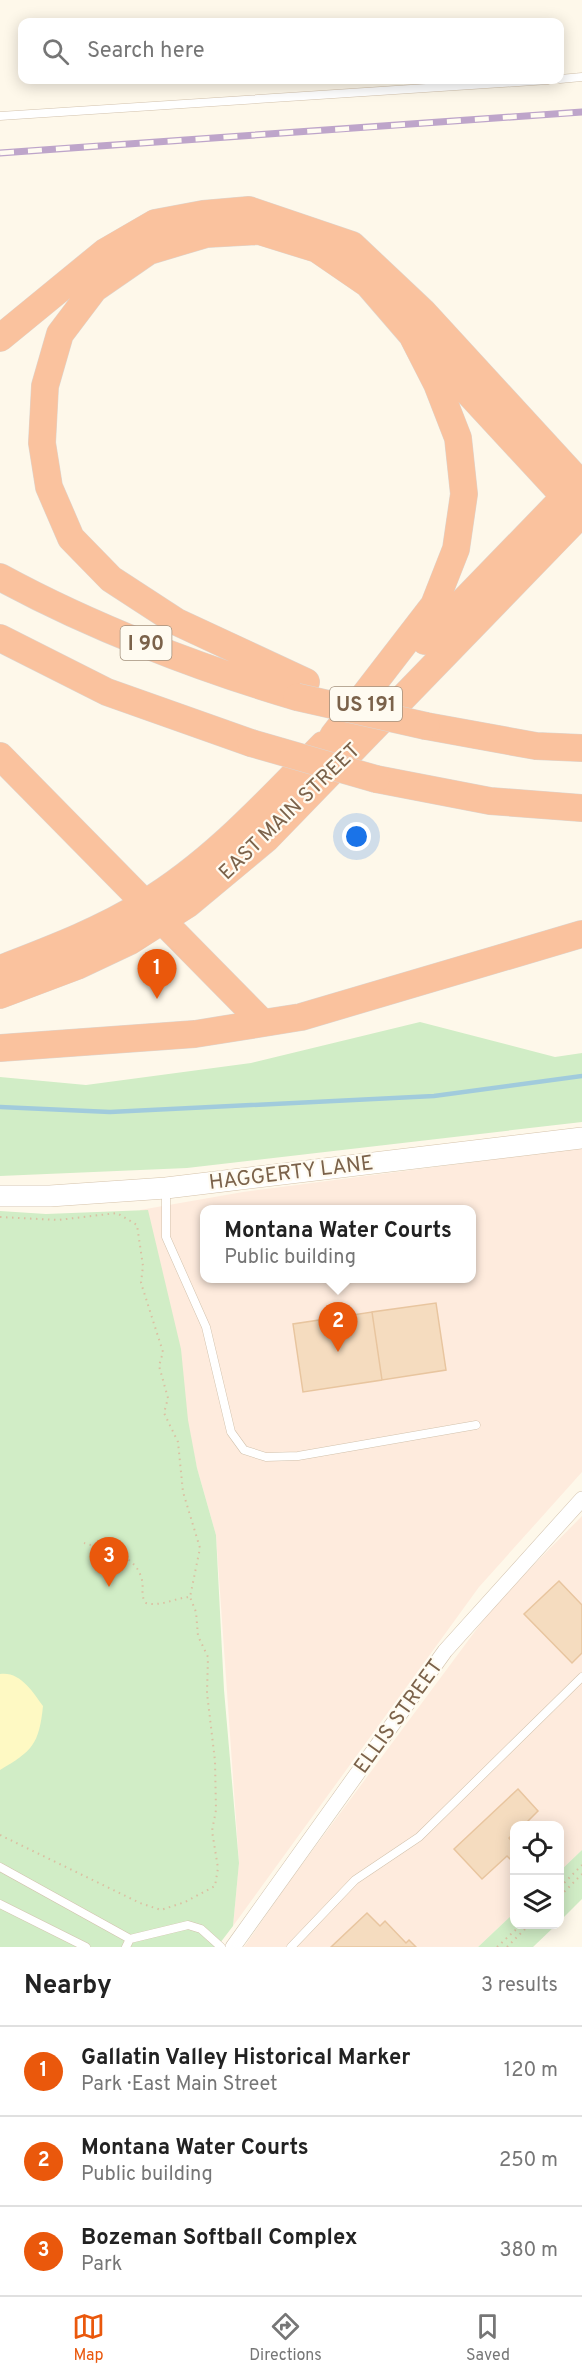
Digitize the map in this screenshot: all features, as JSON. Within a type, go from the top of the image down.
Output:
[{"type":"highway","points":[[0,338],[105,252],[155,223],[203,214],[249,210],[352,245],[423,312],[579,495]]},
{"type":"highway","points":[[301,689],[177,622],[111,579],[71,538],[49,487],[42,443],[45,386],[60,334],[94,289],[149,250],[206,234],[259,231],[317,249],[368,284],[579,495]]},
{"type":"highway","points":[[333,736],[434,605],[456,549],[464,494],[458,438],[437,384],[412,335],[368,284]]},
{"type":"highway","name":"EAST MAIN STREET","points":[[0,995],[77,966],[130,941],[173,884],[249,821],[579,495]]},
{"type":"highway","name":"EAST MAIN STREET","points":[[0,969],[154,912],[188,904],[266,839],[579,495]]},
{"type":"highway","name":"I 90","points":[[0,577],[38,597],[223,675],[301,689]]},
{"type":"highway","points":[[0,638],[107,692],[251,743],[376,778],[490,801],[582,808]]},
{"type":"highway","name":"US 191","points":[[301,689],[426,726],[536,746],[582,748]]},
{"type":"highway","points":[[0,756],[263,1023]]},
{"type":"highway","points":[[0,1048],[195,1034],[263,1023],[340,1007],[582,934]]},
{"type":"street","name":"HAGGERTY LANE","points":[[0,1196],[71,1195],[166,1188],[582,1138]]},
{"type":"street","name":"ELLIS STREET","points":[[233,1947],[445,1651],[581,1502]]},
{"type":"lane","points":[[564,79],[582,77]]},
{"type":"lane","points":[[0,116],[487,84]]},
{"type":"lane","points":[[166,1188],[166,1238],[206,1327],[231,1432],[244,1450],[266,1457],[298,1456],[476,1425]]},
{"type":"lane","points":[[291,1947],[355,1880],[419,1837],[582,1677]]},
{"type":"lane","points":[[0,1867],[130,1939],[188,1925],[201,1929],[221,1947]]},
{"type":"lane","points":[[0,1904],[86,1947]]},
{"type":"lane","points":[[126,1947],[130,1939]]},
{"type":"path","points":[[0,1217],[58,1220],[117,1213],[137,1225],[143,1266],[141,1283],[146,1290],[163,1352],[159,1366],[168,1398],[164,1413],[178,1442],[183,1492],[200,1548],[190,1597],[196,1612],[198,1636],[208,1657],[207,1693],[216,1810],[212,1831],[218,1868],[215,1887],[185,1902],[161,1910],[140,1903],[0,1835]]},
{"type":"path","points":[[84,1543],[125,1556],[139,1568],[143,1583],[142,1597],[146,1603],[157,1606],[176,1598],[190,1597]]},
{"type":"path","points":[[564,1883],[582,1865]]},
{"type":"path","points":[[564,1892],[582,1874]]},
{"type":"path","points":[[497,1947],[517,1929]]},
{"type":"path","points":[[507,1947],[525,1929]]},
{"type":"shaded area","points":[[582,1148],[582,1472],[479,1587],[233,1926],[239,1863],[216,1535],[197,1468],[140,1210],[243,1192]]},
{"type":"shaded area","points":[[582,1516],[582,1850],[564,1867],[564,1821],[510,1821],[510,1917],[478,1947],[244,1947],[289,1882],[496,1603]]},
{"type":"green space","points":[[420,1022],[555,1057],[582,1053],[582,1122],[187,1168],[0,1176],[0,1077],[86,1085],[251,1063]]},
{"type":"green space","points":[[148,1210],[181,1349],[188,1420],[197,1468],[216,1535],[224,1690],[239,1863],[233,1926],[217,1947],[0,1947],[0,1211],[46,1214]]},
{"type":"green space","points":[[582,1850],[582,1899],[564,1917],[564,1875],[564,1867]]},
{"type":"green space","points":[[510,1917],[510,1929],[552,1929],[533,1947],[478,1947]]},
{"type":"sand","points":[[0,1674],[20,1679],[43,1706],[39,1730],[32,1745],[27,1752],[0,1770]]},
{"type":"building","points":[[436,1303],[446,1370],[382,1380],[372,1312]]},
{"type":"building","points":[[372,1312],[382,1380],[303,1392],[293,1324]]},
{"type":"building","points":[[559,1581],[582,1605],[582,1653],[572,1663],[524,1614]]},
{"type":"building","points":[[518,1789],[538,1811],[528,1821],[510,1821],[510,1859],[507,1856],[482,1879],[454,1849]]},
{"type":"building","points":[[367,1913],[380,1926],[385,1921],[406,1943],[409,1940],[416,1947],[331,1947]]},
{"type":"waterway","points":[[0,1107],[110,1112],[434,1096],[582,1076]]},
{"type":"railway","points":[[0,153],[582,112]]},
{"type":"place","name":"Gallatin Valley Historical Marker","points":[[157,999]]},
{"type":"place","name":"Montana Water Courts","points":[[338,1352]]},
{"type":"place","name":"Bozeman Softball Complex","points":[[109,1587]]}]
